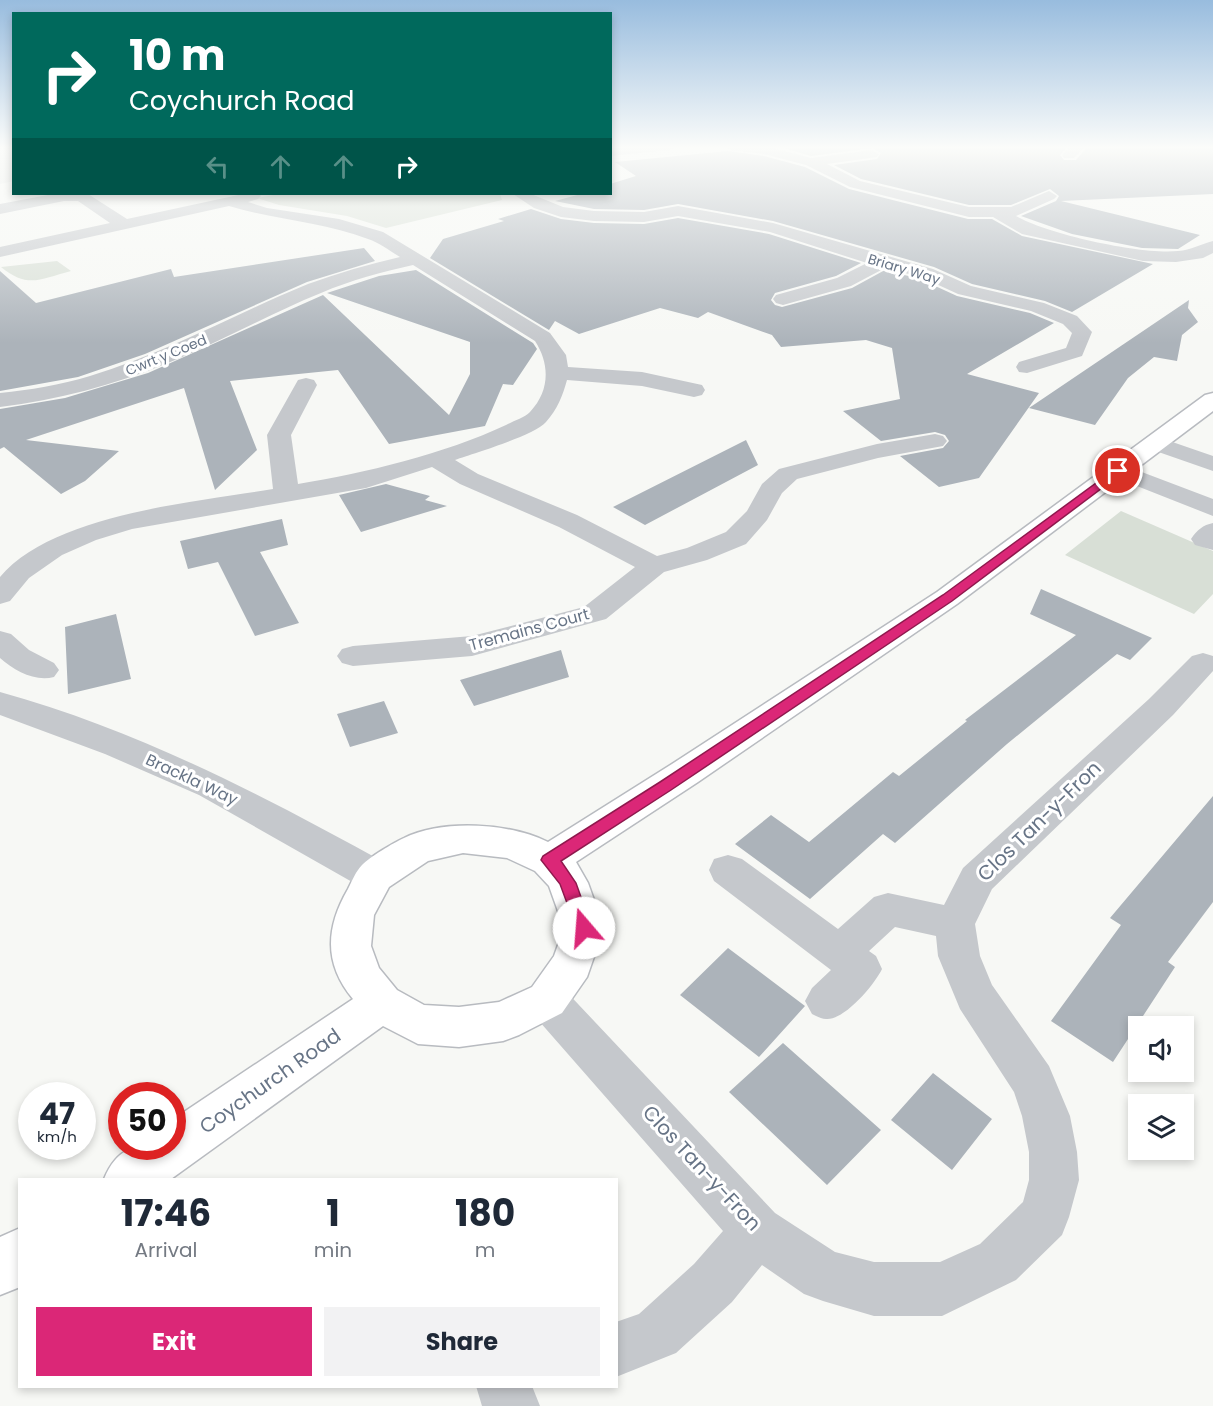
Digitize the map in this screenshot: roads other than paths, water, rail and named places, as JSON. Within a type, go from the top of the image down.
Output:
[{"type":"main road","points":[[549,860],[675,780],[947,598],[1155,443],[1209,407]]},
{"type":"main road","points":[[463,838],[507,843],[528,849],[549,860],[558,868],[568,883],[584,928],[572,964],[547,1000],[503,1021],[459,1027],[417,1024],[382,1003],[361,978],[350,946],[354,914],[375,876],[418,848],[463,838]]},
{"type":"main road","name":"Coychurch Road","points":[[130,1178],[382,1003]]},
{"type":"main road","points":[[0,1269],[18,1256]]},
{"type":"street","points":[[105,212],[126,225]]},
{"type":"street","points":[[0,252],[184,212]]},
{"type":"street","points":[[0,595],[27,566],[52,549],[86,534],[129,522],[366,480],[495,439],[537,419],[550,400],[558,373],[555,355],[543,337],[377,236],[358,229],[264,212]]},
{"type":"street","name":"Briary Way","points":[[560,212],[611,223],[678,212],[773,228],[927,273],[965,290],[1037,307],[1070,320],[1082,332],[1076,352],[1027,367]]},
{"type":"street","points":[[978,212],[1006,212]]},
{"type":"street","points":[[998,213],[1028,230],[1143,256],[1176,257],[1197,254],[1213,246]]},
{"type":"street","name":"Cwrt y Coed","points":[[0,399],[61,390],[110,378],[200,341],[323,285],[357,273],[416,259]]},
{"type":"street","points":[[783,299],[844,282],[883,262]]},
{"type":"street","points":[[558,373],[642,379],[694,390]]},
{"type":"street","points":[[288,494],[279,435],[306,386]]},
{"type":"street","name":"Tremains Court","points":[[353,656],[472,646],[595,613],[654,566],[697,554],[736,538],[758,514],[771,489],[788,474],[877,451],[935,441]]},
{"type":"street","points":[[1155,443],[1213,464]]},
{"type":"street","points":[[437,459],[469,479],[568,521],[654,566]]},
{"type":"street","points":[[1118,471],[1213,508]]},
{"type":"street","points":[[1213,531],[1205,538],[1213,542]]},
{"type":"street","points":[[0,641],[18,657],[43,670]]},
{"type":"street","name":"Clos Tan-y-Fron","points":[[547,1000],[757,1231],[824,1275],[874,1289],[942,1289],[998,1262],[1044,1217],[1054,1180],[1053,1152],[1046,1116],[1033,1081],[975,996],[959,956],[955,924],[977,879],[1161,707],[1203,663]]},
{"type":"street","name":"Brackla Way","points":[[0,703],[71,727],[187,775],[263,813],[375,876]]},
{"type":"street","points":[[728,870],[861,969],[827,1001]]},
{"type":"street","points":[[840,953],[888,909],[955,924]]},
{"type":"street","points":[[618,1349],[657,1334],[713,1283],[757,1231]]}]
